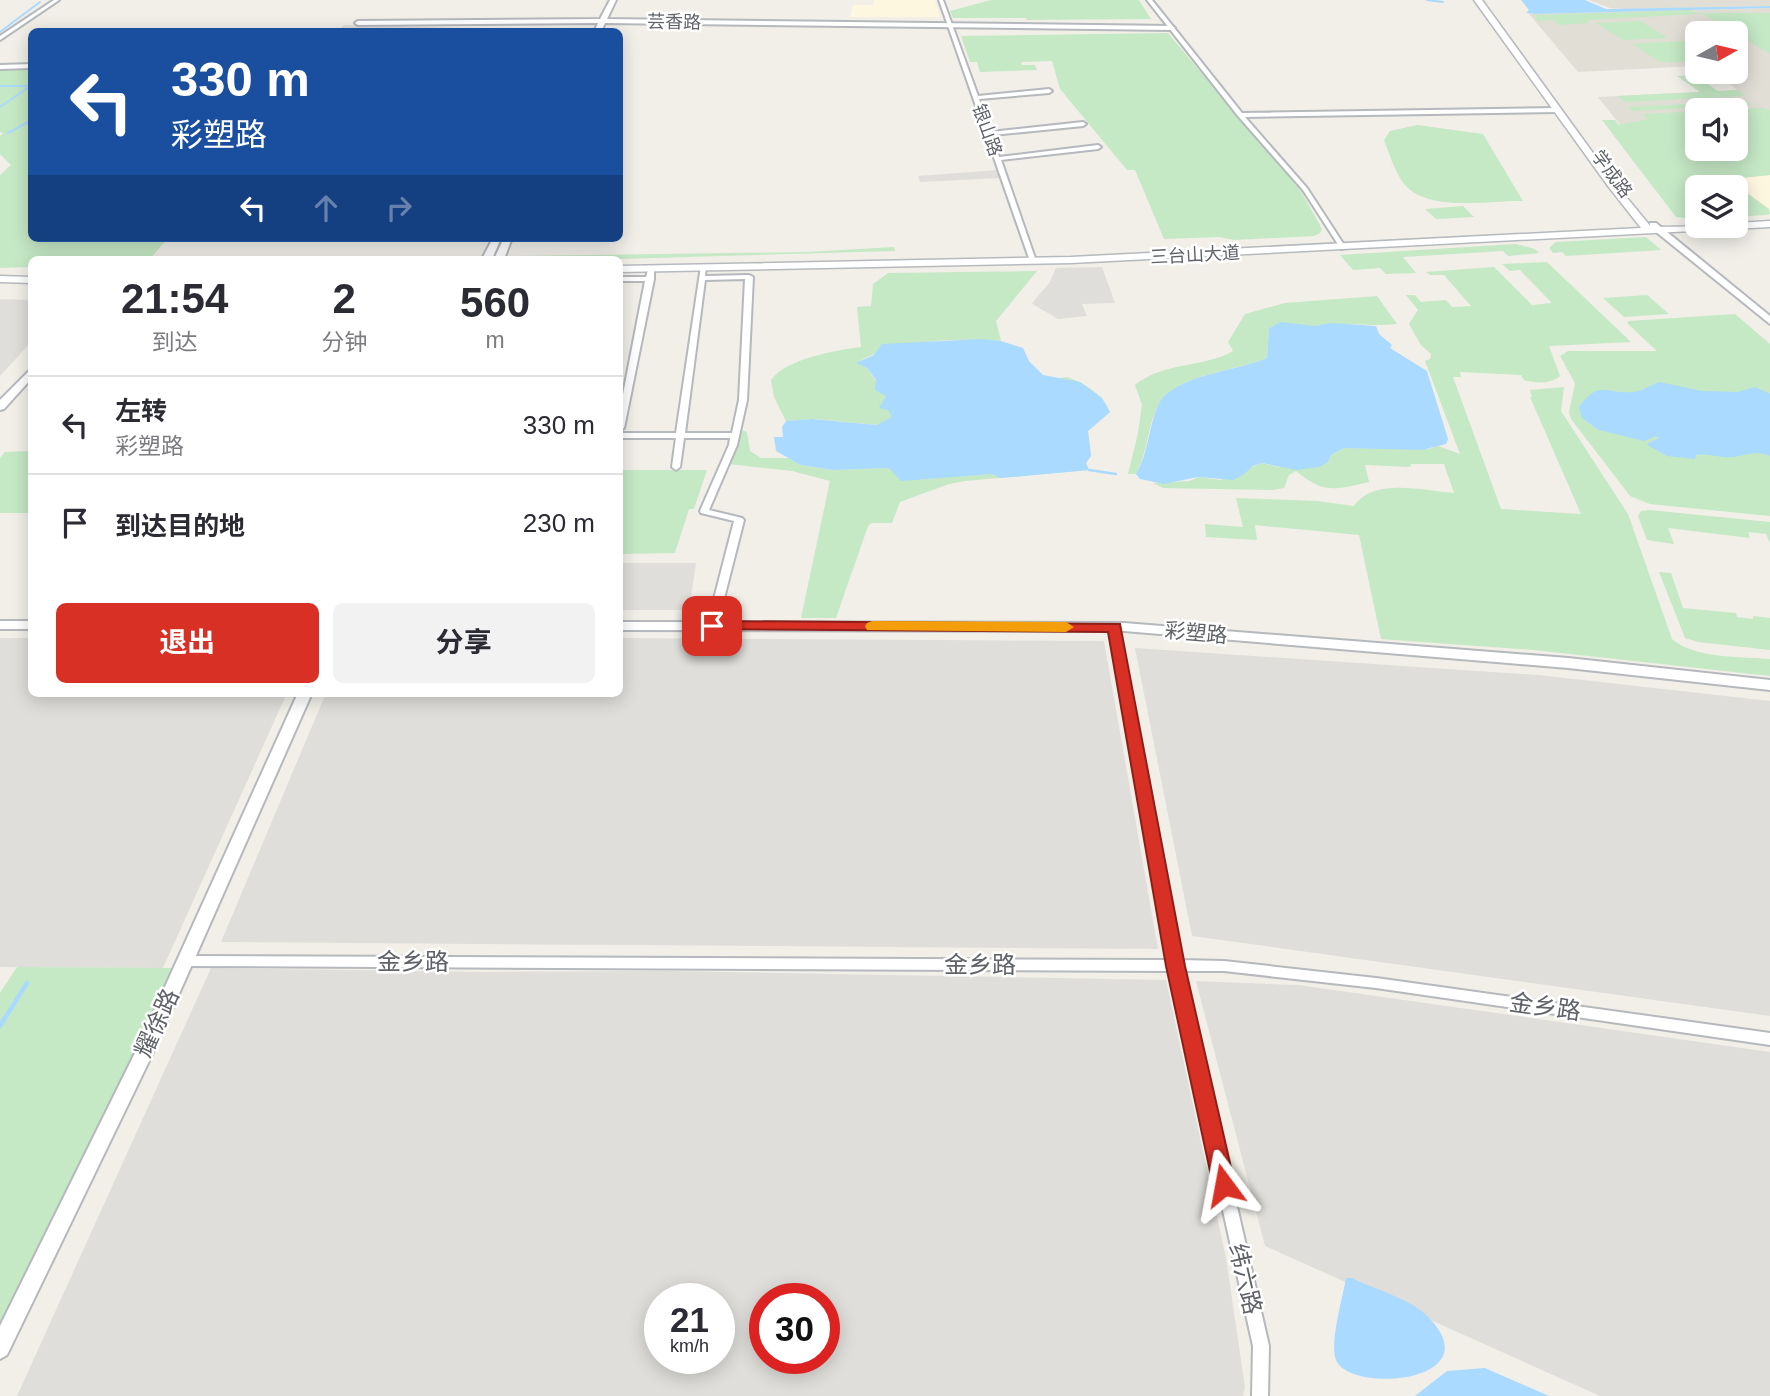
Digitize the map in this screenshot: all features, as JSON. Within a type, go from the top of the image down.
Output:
[{"type":"main road","name":"学成路","points":[[1478,0],[1558,110],[1652,229]]},
{"type":"main road","name":"学成路","points":[[1483,0],[1652,229]]},
{"type":"main road","points":[[1748,219],[1770,218]]},
{"type":"main road","name":"三台山大道","points":[[623,268],[650,274],[703,273],[1770,224]]},
{"type":"main road","name":"三台山大道","points":[[1652,229],[1685,225]]},
{"type":"main road","name":"三台山大道","points":[[623,267],[1032,259]]},
{"type":"main road","points":[[0,277],[28,278]]},
{"type":"street","points":[[0,38],[57,0]]},
{"type":"street","points":[[600,20],[607,0]]},
{"type":"street","points":[[596,28],[613,0]]},
{"type":"street","name":"银山路","points":[[941,0],[1032,259]]},
{"type":"street","points":[[1149,0],[1240,115],[1305,189],[1341,245]]},
{"type":"street","name":"芸香路","points":[[600,20],[358,23],[600,20],[1171,27]]},
{"type":"street","points":[[0,67],[28,66]]},
{"type":"street","points":[[975,98],[1049,91]]},
{"type":"street","points":[[1240,115],[1558,110]]},
{"type":"street","points":[[988,134],[1083,124]]},
{"type":"street","points":[[997,159],[1098,147]]},
{"type":"street","name":"学成路","points":[[1652,229],[1770,321]]},
{"type":"street","points":[[676,467],[703,273],[749,277],[743,400],[733,445],[704,511],[712,515],[736,517],[739,520],[712,626]]},
{"type":"street","points":[[623,278],[650,274],[623,413]]},
{"type":"street","points":[[0,407],[28,376]]},
{"type":"street","points":[[0,420],[28,388]]},
{"type":"street","points":[[623,436],[734,435]]},
{"type":"street","points":[[0,625],[28,625]]},
{"type":"street","name":"彩塑路","points":[[623,626],[1114,627],[1568,663],[1770,685]]},
{"type":"street","name":"纬六路","points":[[1114,627],[1175,966],[1261,1346],[1260,1396]]},
{"type":"street","name":"耀徐路","points":[[0,1348],[186,961],[303,697]]},
{"type":"street","name":"金乡路","points":[[186,961],[1224,966],[1376,984],[1770,1039]]},
{"type":"shaded area","points":[[874,0],[935,0],[940,17],[850,17],[853,5],[873,5]]},
{"type":"shaded area","points":[[1589,0],[1770,0],[1770,6],[1627,9],[1610,8]]},
{"type":"shaded area","points":[[1770,8],[1770,175],[1685,175],[1685,194],[1678,198],[1598,97],[1737,90],[1730,84],[1748,84],[1748,21],[1685,21],[1685,67],[1578,72],[1529,14]]},
{"type":"shaded area","points":[[344,25],[463,28],[341,28]]},
{"type":"shaded area","points":[[998,170],[1001,178],[920,182],[918,176]]},
{"type":"shaded area","points":[[1770,175],[1770,216],[1766,207],[1748,194],[1748,177]]},
{"type":"shaded area","points":[[1102,267],[1115,303],[1082,304],[1087,316],[1058,319],[1032,303],[1050,282],[1056,268]]},
{"type":"shaded area","points":[[0,299],[28,300],[28,345],[0,376]]},
{"type":"shaded area","points":[[623,563],[696,563],[689,610],[623,610]]},
{"type":"shaded area","points":[[0,638],[28,638],[28,697],[285,697],[163,968],[0,967]]},
{"type":"shaded area","points":[[623,638],[1104,641],[1158,949],[221,942],[324,697],[623,697]]},
{"type":"shaded area","points":[[1135,648],[1539,675],[1770,701],[1770,1016],[1192,936]]},
{"type":"shaded area","points":[[211,968],[483,972],[669,971],[1166,980],[1226,1258],[1245,1387],[1243,1396],[17,1396]]},
{"type":"shaded area","points":[[1196,981],[1298,985],[1770,1052],[1770,1396],[1600,1396],[1265,1246]]},
{"type":"green space","points":[[991,0],[1139,0],[1151,19],[953,18],[950,11]]},
{"type":"green space","points":[[1691,10],[1699,14],[1587,20],[1590,23],[1558,25],[1553,20],[1538,21],[1533,15]]},
{"type":"green space","points":[[1701,13],[1770,13],[1770,54],[1748,41],[1748,21],[1714,21]]},
{"type":"green space","points":[[1640,21],[1668,38],[1623,40],[1596,23]]},
{"type":"green space","points":[[1168,33],[1301,191],[1322,229],[1320,233],[1314,236],[1234,240],[1219,237],[1164,239],[1135,170],[1127,170],[1060,89],[1052,61],[1021,62],[1022,65],[1035,65],[1037,70],[980,72],[977,62],[970,62],[961,36]]},
{"type":"green space","points":[[1685,41],[1685,62],[1660,62],[1632,44]]},
{"type":"green space","points":[[28,68],[28,242],[165,242],[153,256],[28,256],[28,267],[0,268],[0,175],[11,165],[0,154],[0,136],[3,133],[0,132],[0,69]]},
{"type":"green space","points":[[1688,84],[1708,84],[1718,91],[1738,90],[1746,96],[1626,102],[1617,96],[1700,92]]},
{"type":"green space","points":[[1685,104],[1685,108],[1632,111],[1627,107]]},
{"type":"green space","points":[[1764,108],[1770,111],[1770,175],[1685,175],[1685,218],[1676,217],[1602,120],[1615,120],[1619,125],[1648,119],[1643,114],[1685,112],[1685,161],[1748,161],[1748,109]]},
{"type":"green space","points":[[1417,125],[1483,134],[1523,201],[1441,202],[1412,191],[1399,176],[1384,140],[1390,131]]},
{"type":"green space","points":[[1748,194],[1769,209],[1770,214],[1748,216]]},
{"type":"green space","points":[[1463,206],[1474,217],[1436,219],[1425,209]]},
{"type":"green space","points":[[1646,237],[1661,250],[1566,256],[1562,252],[1553,253],[1549,248],[1556,242]]},
{"type":"green space","points":[[1516,244],[1535,249],[1539,253],[1508,256],[1503,251],[1403,257],[1416,273],[1386,274],[1380,268],[1353,270],[1340,255]]},
{"type":"green space","points":[[894,247],[895,251],[623,259],[623,256],[519,256],[807,252]]},
{"type":"green space","points":[[1547,262],[1631,342],[1549,346],[1560,376],[1547,382],[1524,380],[1521,375],[1460,372],[1461,377],[1453,377],[1501,509],[1581,514],[1530,397],[1530,390],[1564,387],[1561,411],[1628,514],[1672,639],[1692,650],[1705,653],[1770,659],[1770,676],[1534,650],[1381,639],[1359,535],[1255,525],[1257,540],[1206,537],[1205,524],[1243,527],[1236,498],[1317,501],[1354,506],[1374,491],[1387,489],[1454,493],[1444,464],[1411,464],[1410,467],[1365,465],[1369,482],[1338,488],[1314,484],[1296,471],[1289,475],[1284,488],[1272,490],[1163,488],[1153,483],[1190,481],[1198,477],[1221,480],[1262,463],[1278,467],[1328,462],[1331,455],[1344,448],[1428,449],[1438,446],[1460,454],[1425,361],[1430,359],[1431,354],[1421,345],[1409,324],[1418,310],[1406,295],[1415,295],[1421,302],[1446,300],[1452,307],[1471,306],[1444,275],[1430,275],[1426,272],[1494,267],[1532,305],[1552,303],[1520,270],[1510,271],[1502,264]]},
{"type":"green space","points":[[1037,271],[996,321],[1001,341],[946,340],[907,345],[872,355],[857,363],[867,368],[886,396],[884,400],[1067,377],[1080,382],[1098,395],[1110,412],[1088,431],[1091,456],[1086,463],[1089,470],[965,481],[900,502],[892,523],[871,523],[868,526],[836,618],[801,618],[830,481],[792,471],[729,464],[737,445],[738,429],[747,432],[750,451],[761,458],[790,458],[801,465],[833,470],[889,468],[878,425],[815,419],[786,421],[774,397],[771,380],[799,361],[861,347],[857,307],[871,306],[873,284],[888,273]]},
{"type":"green space","points":[[1647,295],[1669,314],[1624,317],[1603,298]]},
{"type":"green space","points":[[1377,296],[1397,324],[1276,325],[1269,328],[1267,358],[1192,380],[1166,395],[1152,422],[1140,466],[1136,474],[1128,474],[1142,405],[1135,385],[1158,372],[1209,360],[1233,351],[1228,342],[1245,314],[1285,303]]},
{"type":"green space","points":[[1735,314],[1770,344],[1770,516],[1650,504],[1630,496],[1571,419],[1569,412],[1575,383],[1560,356],[1568,351],[1657,351],[1627,323],[1629,321]]},
{"type":"green space","points":[[28,451],[28,513],[0,513],[0,458],[5,452]]},
{"type":"green space","points":[[623,470],[707,470],[694,509],[689,509],[675,553],[623,554]]},
{"type":"green space","points":[[1641,511],[1770,522],[1770,543],[1766,534],[1748,532],[1750,538],[1668,528],[1674,544],[1647,540],[1638,516]]},
{"type":"green space","points":[[1659,572],[1671,573],[1683,608],[1736,613],[1737,617],[1753,619],[1753,616],[1770,618],[1770,650],[1698,642],[1685,638]]},
{"type":"green space","points":[[17,967],[173,968],[102,1122],[0,1331],[0,993]]},
{"type":"water","points":[[1521,0],[1585,0],[1606,9],[1770,8],[1534,14],[1526,13],[1529,10]]},
{"type":"water","points":[[1281,322],[1315,326],[1331,323],[1376,326],[1379,334],[1392,345],[1390,348],[1427,371],[1448,439],[1446,444],[1422,450],[1344,448],[1331,455],[1328,462],[1319,467],[1296,470],[1262,463],[1233,480],[1198,477],[1164,484],[1140,479],[1136,474],[1144,457],[1155,414],[1165,396],[1176,387],[1206,375],[1267,358],[1269,328]]},
{"type":"water","points":[[981,339],[1001,341],[1023,348],[1029,361],[1043,375],[1080,382],[1102,398],[1110,412],[1088,431],[1091,456],[1086,463],[1089,470],[1001,478],[992,474],[901,481],[889,468],[833,470],[801,465],[776,451],[774,437],[783,437],[782,427],[786,421],[812,419],[877,425],[892,417],[888,410],[879,408],[886,396],[875,390],[876,380],[867,368],[856,363],[874,355],[882,344]]},
{"type":"water","points":[[1659,382],[1702,391],[1738,392],[1755,387],[1770,394],[1770,456],[1755,453],[1731,457],[1696,455],[1695,459],[1667,456],[1647,444],[1659,438],[1656,436],[1644,441],[1599,430],[1582,418],[1579,407],[1598,390],[1633,392]]},
{"type":"water","points":[[1346,1278],[1400,1298],[1424,1313],[1442,1336],[1444,1354],[1434,1367],[1415,1375],[1392,1379],[1369,1378],[1349,1372],[1337,1362],[1335,1334]]},
{"type":"water","points":[[1485,1368],[1549,1396],[1415,1396],[1447,1371]]},
{"type":"waterway","points":[[1427,0],[1443,2]]},
{"type":"waterway","points":[[0,32],[40,2]]},
{"type":"waterway","points":[[0,86],[28,86]]},
{"type":"waterway","points":[[0,107],[28,88]]},
{"type":"waterway","points":[[8,133],[28,122]]},
{"type":"waterway","points":[[1089,470],[1116,474]]},
{"type":"waterway","points":[[0,1026],[27,983]]},
{"type":"slow traffic","points":[[872,626],[1066,627]]},
{"type":"route","points":[[712,626],[1114,627],[1175,966],[1224,1185]]}]
